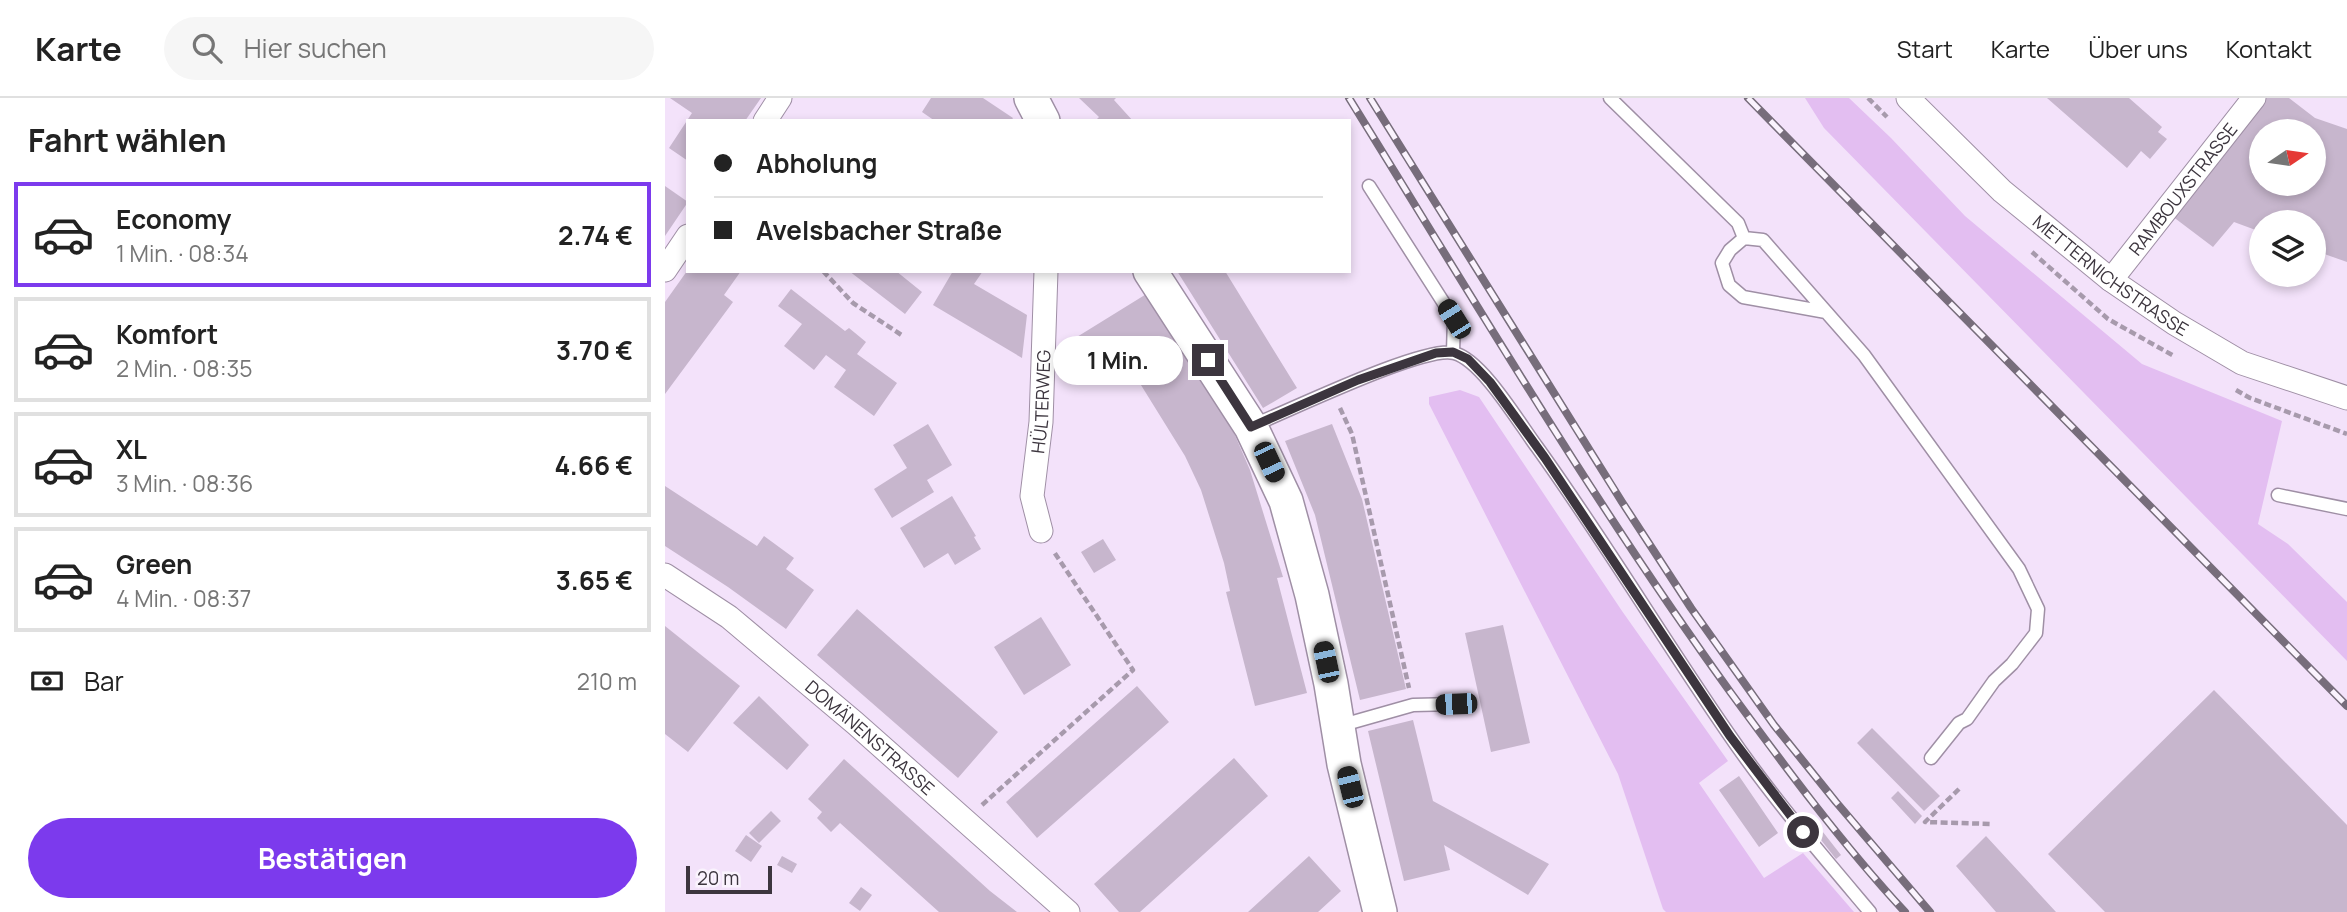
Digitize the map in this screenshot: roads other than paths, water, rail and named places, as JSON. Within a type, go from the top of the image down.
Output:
[{"type":"main road","points":[[1031,98],[1042,119]]},
{"type":"main road","points":[[1151,273],[1251,427],[1286,501],[1320,633],[1344,764],[1380,912]]},
{"type":"street","points":[[766,119],[780,98]]},
{"type":"street","name":"METTERNICHSTRASSE","points":[[1908,98],[2003,191],[2111,280],[2174,323],[2242,363],[2347,398]]},
{"type":"street","name":"RAMBOUXSTRASSE","points":[[2111,280],[2254,98]]},
{"type":"street","points":[[665,270],[686,239]]},
{"type":"street","name":"HÜLTERWEG","points":[[1041,531],[1032,496],[1041,422],[1046,273]]},
{"type":"street","name":"DOMÄNENSTRASSE","points":[[665,575],[729,617],[967,821],[1068,912]]},
{"type":"lane","points":[[1610,98],[1738,223],[1744,238]]},
{"type":"lane","points":[[1369,186],[1454,319],[1453,352]]},
{"type":"lane","points":[[1826,312],[1743,297],[1729,285],[1722,263],[1730,250],[1744,238],[1763,240],[1864,355],[2019,569],[2038,609],[2036,633],[2012,664],[1994,681],[1967,719],[1959,723],[1931,758]]},
{"type":"lane","points":[[1251,427],[1333,391],[1436,353],[1453,352],[1468,359],[1490,382],[1545,458],[1730,736],[1803,832],[1870,912]]},
{"type":"lane","points":[[2278,495],[2347,509]]},
{"type":"lane","points":[[1338,726],[1413,705],[1456,704]]},
{"type":"railway","points":[[1349,98],[1582,474],[1680,621],[1815,805],[1905,912]]},
{"type":"railway","points":[[1370,98],[1691,608],[1774,725],[1930,912]]},
{"type":"railway","points":[[1748,98],[2347,706]]}]
